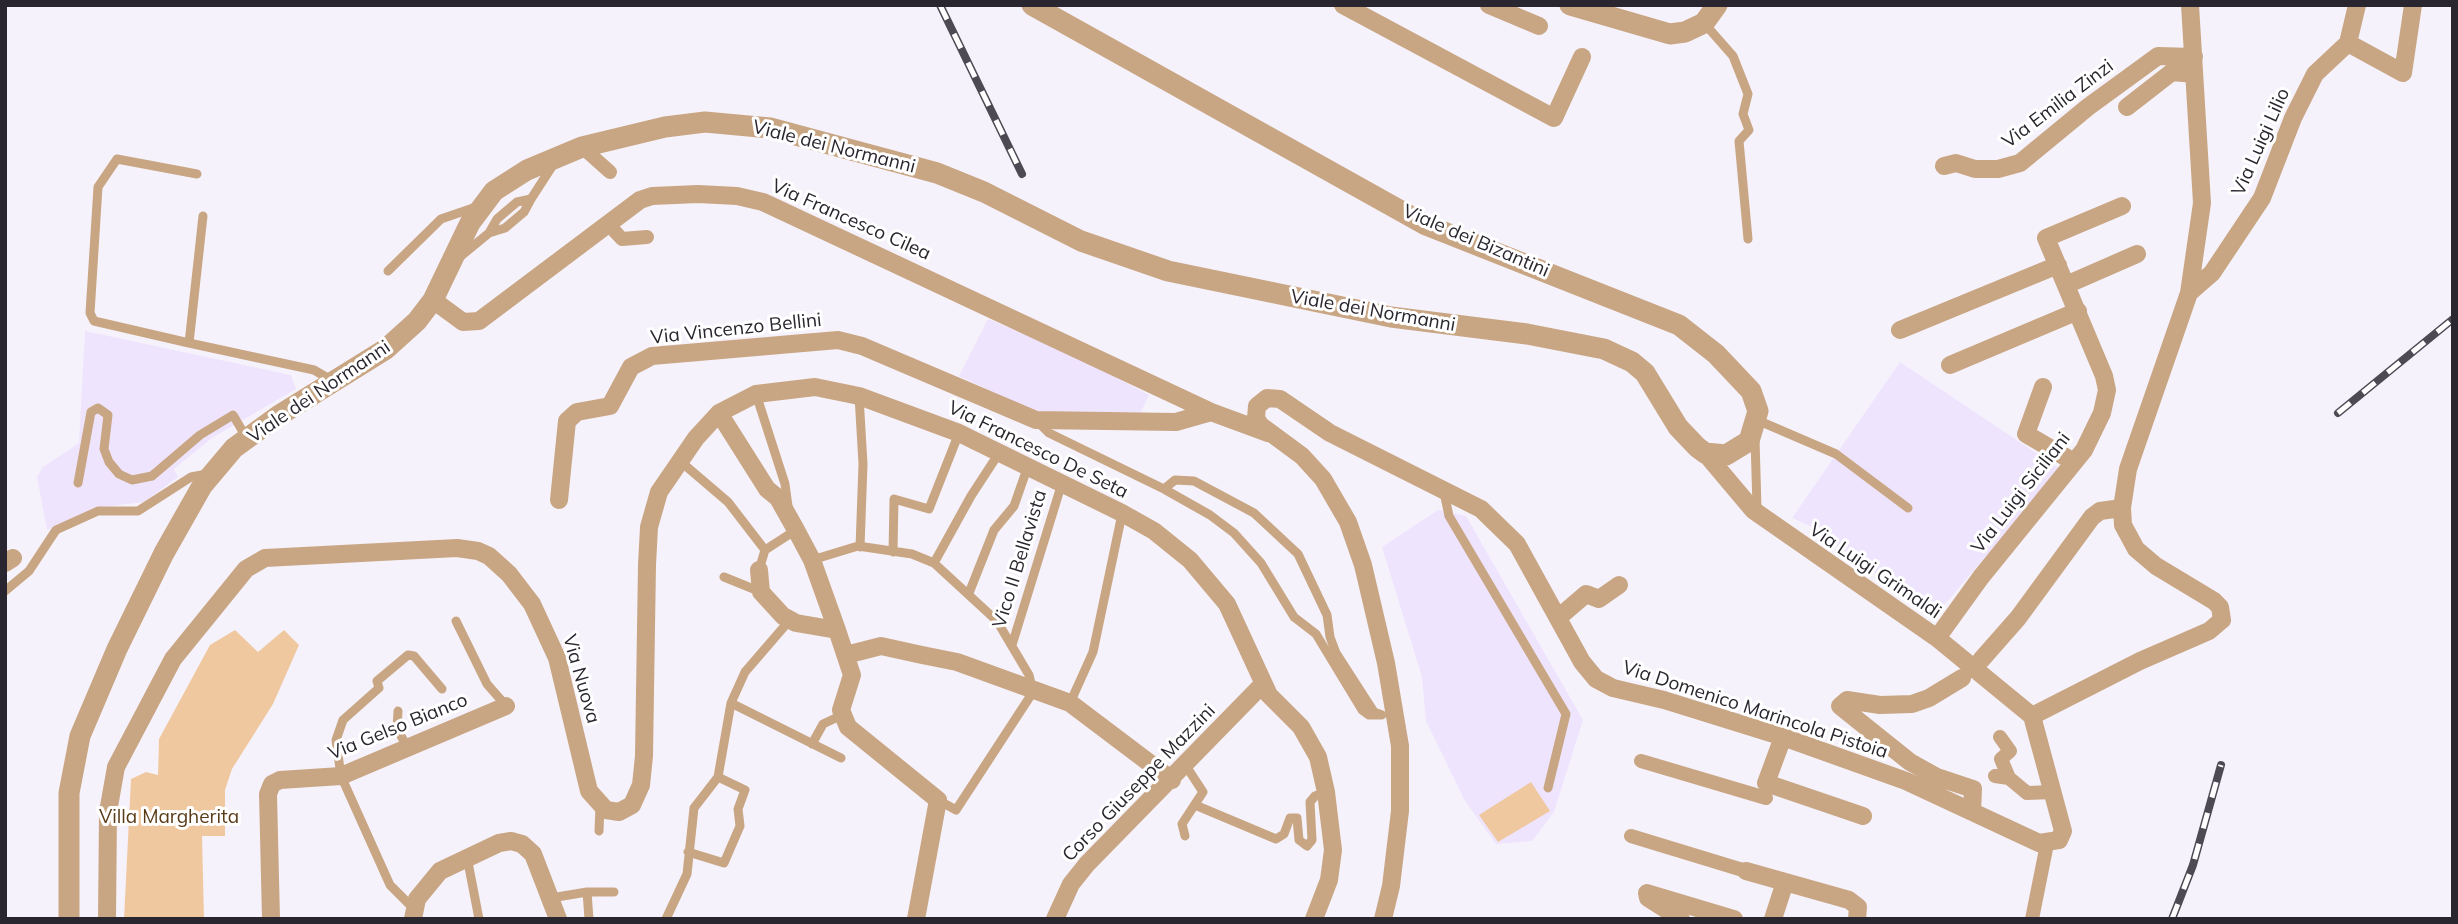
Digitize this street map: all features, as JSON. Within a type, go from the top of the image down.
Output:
[{"type":"street","name":"Viale dei Bizantini","points":[[1032,5],[1426,225],[1679,326],[1743,380],[1755,401],[1756,426]]},
{"type":"street","points":[[1343,5],[1554,118],[1582,57]]},
{"type":"street","points":[[1489,5],[1539,26]]},
{"type":"street","points":[[1570,5],[1658,32],[1685,32],[1704,23],[1717,5]]},
{"type":"street","points":[[2032,919],[2047,844],[2059,841],[2063,831],[2032,716],[2140,661],[2209,631],[2222,620],[2220,607],[2214,601],[2156,566],[2136,549],[2123,525],[2122,508],[2128,469],[2189,293],[2202,202],[2190,5]]},
{"type":"street","points":[[2357,5],[2348,43],[2403,73],[2413,5]]},
{"type":"street","name":"Via Luigi Lilio","points":[[2189,293],[2212,273],[2262,198],[2292,118],[2315,74],[2348,43]]},
{"type":"street","name":"Via Emilia Zinzi","points":[[1944,166],[1956,163],[1975,169],[1998,169],[2020,163],[2088,107],[2158,56],[2194,66]]},
{"type":"street","points":[[2127,107],[2172,72],[2194,66]]},
{"type":"street","name":"Viale dei Normanni","points":[[69,919],[69,793],[80,736],[100,684],[164,553],[211,474],[247,439],[399,338],[433,300],[481,205],[508,181],[582,147],[665,127],[705,122],[770,128],[937,173],[984,192],[1081,241],[1168,271],[1391,317],[1527,334],[1604,349],[1632,362],[1645,373],[1678,428],[1705,453]]},
{"type":"street","points":[[582,147],[610,172]]},
{"type":"street","name":"Via Francesco Cilea","points":[[433,300],[464,322],[479,321],[640,200],[652,196],[698,194],[737,196],[763,202],[998,309],[1211,412],[1268,433]]},
{"type":"street","name":"Via Luigi Siciliani","points":[[1937,638],[1981,577],[2074,462],[2102,414],[2107,390],[2078,311],[2046,238],[2122,206]]},
{"type":"street","points":[[607,223],[622,239],[647,237]]},
{"type":"street","points":[[2066,285],[2137,254]]},
{"type":"street","points":[[1900,330],[2058,265]]},
{"type":"street","points":[[1950,365],[2078,311]]},
{"type":"street","name":"Via Vincenzo Bellini","points":[[559,500],[567,421],[577,412],[610,406],[631,367],[652,356],[846,341],[1036,420],[1176,422],[1211,412]]},
{"type":"street","name":"Via Francesco De Seta","points":[[719,413],[756,394],[815,387],[859,396],[959,433],[1122,513],[1168,541],[1209,581],[1239,625],[1263,684],[1311,742],[1326,792],[1333,850],[1329,880],[1314,919]]},
{"type":"street","points":[[2043,387],[2026,434],[2074,462]]},
{"type":"street","name":"Via Domenico Marincola Pistoia","points":[[1268,433],[1260,425],[1255,412],[1261,401],[1274,397],[1330,433],[1482,509],[1517,544],[1582,662],[1596,679],[1613,688],[1664,700],[1783,737],[1906,781],[2047,844]]},
{"type":"street","points":[[600,806],[612,812],[626,809],[635,801],[641,785],[649,527],[659,492],[679,460],[719,413],[767,489],[778,498],[812,560],[852,675],[842,715],[853,733],[938,800],[916,919]]},
{"type":"street","points":[[1705,453],[1717,456],[1736,451],[1756,426]]},
{"type":"street","points":[[1268,433],[1302,456],[1323,479],[1348,522],[1369,589],[1388,715],[1400,746],[1400,811],[1391,887],[1383,919]]},
{"type":"street","name":"Via Luigi Grimaldi","points":[[1705,453],[1760,516],[1937,638],[2032,716]]},
{"type":"street","points":[[1981,660],[2018,618],[2092,517],[2101,511],[2122,508]]},
{"type":"street","name":"Via Nuova","points":[[107,919],[108,812],[116,766],[173,659],[246,569],[265,558],[457,548],[478,551],[495,561],[509,574],[532,604],[557,658],[586,782],[600,806]]},
{"type":"street","points":[[760,570],[761,592],[789,621],[837,630]]},
{"type":"street","points":[[1558,618],[1586,594],[1599,599],[1619,585]]},
{"type":"street","points":[[846,655],[881,646],[957,662],[1033,692],[1070,703],[1172,780]]},
{"type":"street","points":[[1962,678],[1929,698],[1912,704],[1880,705],[1847,701],[1840,706],[1910,762],[1937,777],[1973,789],[1972,812]]},
{"type":"street","name":"Corso Giuseppe Mazzini","points":[[1055,919],[1071,884],[1087,864],[1263,684]]},
{"type":"street","name":"Via Gelso Bianco","points":[[271,919],[269,789],[280,780],[341,776],[509,709]]},
{"type":"street","points":[[1783,737],[1766,783],[1863,816]]},
{"type":"street","points":[[2000,737],[2010,751],[2001,759],[2002,777],[2028,793],[2053,792]]},
{"type":"street","points":[[1641,761],[1766,798]]},
{"type":"street","points":[[1631,836],[1850,900],[1858,907],[1857,919]]},
{"type":"street","points":[[413,913],[430,879],[505,837],[522,844],[533,854],[558,919]]},
{"type":"street","points":[[1773,919],[1785,882]]},
{"type":"street","points":[[1681,919],[1648,898],[1647,892],[1734,919]]},
{"type":"lane","points":[[1704,23],[1733,55],[1748,94],[1743,114],[1749,130],[1739,141],[1748,239]]},
{"type":"lane","points":[[451,264],[489,233],[498,219],[517,202],[531,199],[558,157]]},
{"type":"lane","points":[[197,174],[117,159],[97,187],[90,313],[98,324],[314,370],[334,382]]},
{"type":"lane","points":[[388,271],[442,219],[481,205]]},
{"type":"lane","points":[[189,343],[203,216]]},
{"type":"lane","points":[[756,394],[785,484],[793,525],[765,550],[760,570]]},
{"type":"lane","points":[[859,396],[863,464],[860,547]]},
{"type":"lane","points":[[78,483],[91,412],[98,408],[108,415],[104,449],[108,462],[119,474],[132,480],[152,476],[200,435],[233,415],[247,439]]},
{"type":"lane","points":[[1036,420],[1049,433],[1164,489],[1210,515],[1234,533],[1261,563],[1294,617],[1316,634],[1362,710],[1369,715],[1388,715]]},
{"type":"lane","points":[[1760,516],[1755,503],[1756,426],[1836,454],[1908,508]]},
{"type":"lane","points":[[893,552],[894,499],[929,509],[959,433]]},
{"type":"lane","points":[[934,563],[971,496],[999,453]]},
{"type":"lane","points":[[679,460],[727,502],[765,550]]},
{"type":"lane","points":[[968,593],[994,530],[1014,506],[1028,466]]},
{"type":"lane","points":[[5,591],[29,571],[56,530],[98,511],[138,511],[191,477],[211,474]]},
{"type":"lane","points":[[1164,489],[1175,480],[1202,484],[1254,513],[1294,548],[1327,615],[1330,637],[1336,653],[1374,712],[1388,715]]},
{"type":"lane","name":"Vico II Bellavista","points":[[1012,645],[1062,483]]},
{"type":"lane","points":[[1444,490],[1449,516],[1566,714],[1548,788]]},
{"type":"lane","points":[[1070,703],[1093,652],[1122,513]]},
{"type":"lane","points":[[812,560],[860,547],[912,554],[934,563],[997,621],[1029,675],[1033,692],[956,810],[938,800]]},
{"type":"lane","points":[[724,577],[761,592]]},
{"type":"lane","points":[[456,621],[487,684],[509,709]]},
{"type":"lane","points":[[666,919],[687,874],[694,808],[718,776],[731,703],[745,672],[789,621]]},
{"type":"lane","points":[[413,913],[390,886],[341,776],[336,740],[343,720],[379,688],[377,681],[410,654],[442,689]]},
{"type":"lane","points":[[731,703],[841,758]]},
{"type":"lane","points":[[398,711],[397,729],[408,748]]},
{"type":"lane","points":[[812,744],[823,724],[842,715]]},
{"type":"lane","points":[[1185,766],[1202,789],[1182,824],[1185,836]]},
{"type":"lane","points":[[688,852],[724,863],[740,826],[738,809],[745,789],[718,776]]},
{"type":"lane","points":[[1195,805],[1276,839],[1284,834],[1290,818],[1297,818],[1299,840],[1307,846],[1312,840],[1310,802],[1315,796],[1326,792]]},
{"type":"lane","points":[[599,831],[600,806]]},
{"type":"lane","points":[[467,857],[479,919]]},
{"type":"lane","points":[[551,898],[587,892],[614,892]]},
{"type":"lane","points":[[587,892],[589,919]]},
{"type":"shaded area","points":[[988,319],[1074,355],[1149,395],[1140,414],[1039,414],[959,376]]},
{"type":"shaded area","points":[[85,331],[291,375],[296,389],[212,438],[174,469],[178,477],[144,502],[94,508],[47,530],[37,477],[43,467],[79,443]]},
{"type":"shaded area","points":[[1900,362],[2060,469],[1934,617],[1812,527],[1792,518]]},
{"type":"shaded area","points":[[1438,510],[1466,516],[1583,720],[1554,812],[1532,841],[1496,844],[1465,801],[1426,721],[1422,677],[1382,547]]},
{"type":"green space","name":"Villa Margherita","points":[[235,630],[258,652],[284,630],[299,645],[273,704],[232,769],[225,790],[225,836],[202,836],[204,919],[124,919],[131,779],[146,772],[158,775],[159,739],[210,645]]},
{"type":"green space","points":[[1531,782],[1550,811],[1498,842],[1479,815]]},
{"type":"railway","points":[[940,5],[1022,174]]},
{"type":"railway","points":[[2338,413],[2453,319]]},
{"type":"railway","points":[[2172,919],[2193,865],[2221,765]]}]
